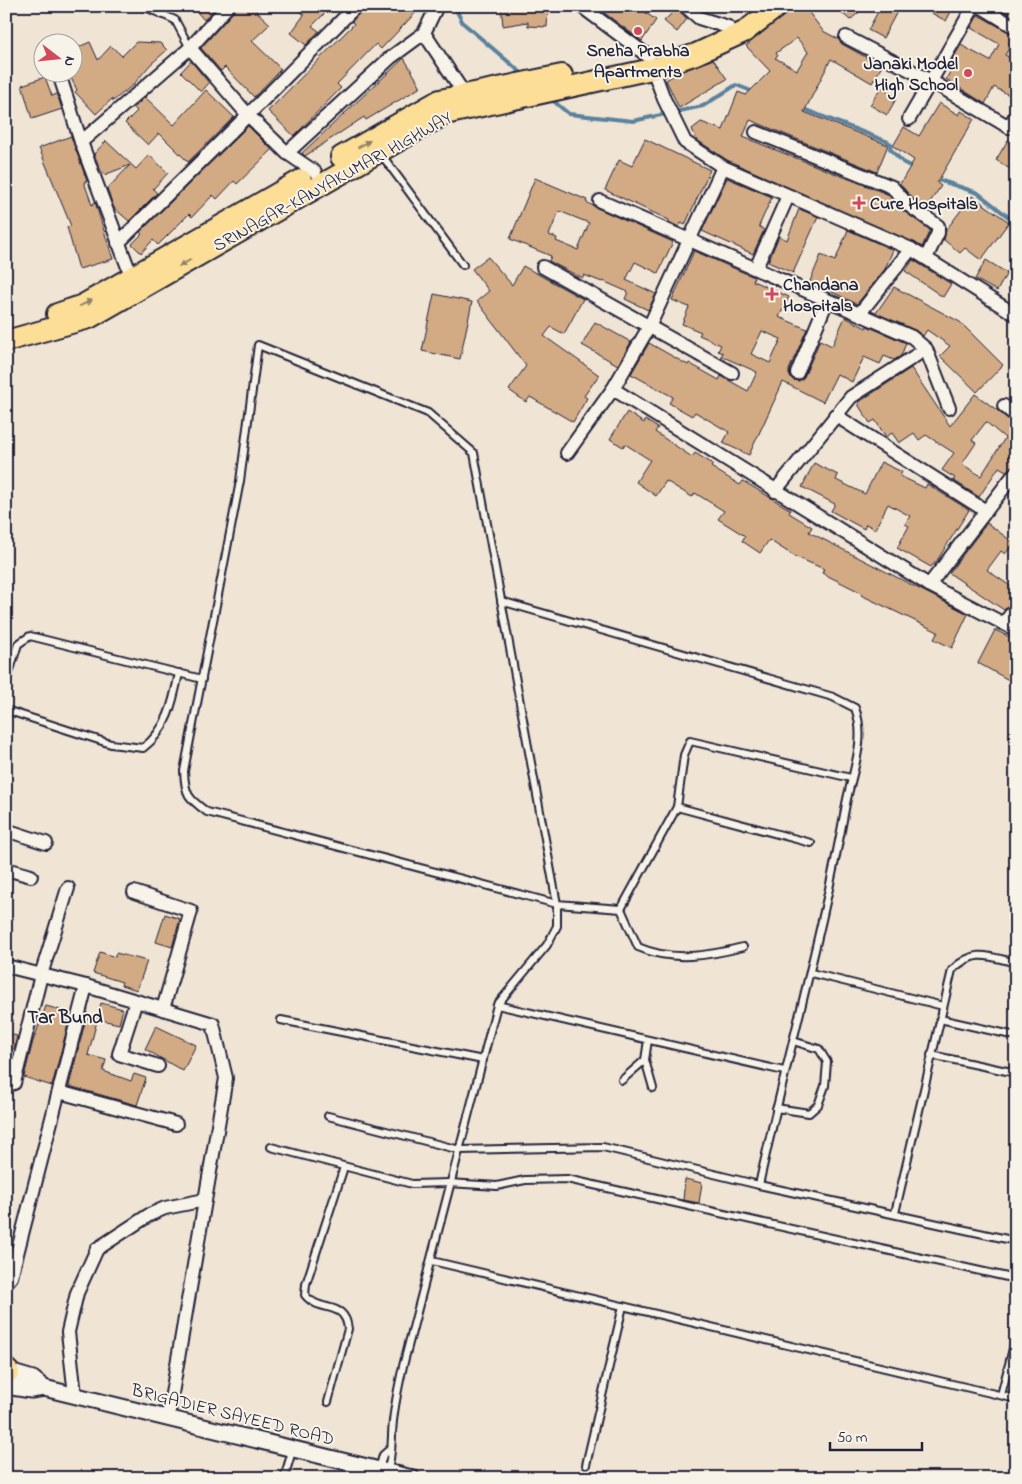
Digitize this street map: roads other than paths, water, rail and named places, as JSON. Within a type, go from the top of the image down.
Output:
[{"type":"highway","name":"SRINAGAR-KANYAKUMARI HIGHWAY","points":[[650,62],[728,27],[757,6]]},
{"type":"highway","name":"SRINAGAR-KANYAKUMARI HIGHWAY","points":[[6,341],[89,318],[445,114],[510,93],[650,62],[696,54],[744,32],[778,6]]},
{"type":"highway","name":"SRINAGAR-KANYAKUMARI HIGHWAY","points":[[6,328],[50,317],[83,305],[440,100],[465,95],[510,93]]},
{"type":"street","points":[[80,142],[190,48],[228,6]]},
{"type":"street","points":[[118,243],[356,6]]},
{"type":"street","points":[[287,153],[390,58],[424,33],[437,6]]},
{"type":"street","points":[[580,6],[650,62],[664,99],[685,142],[723,167],[911,249],[1016,315]]},
{"type":"street","points":[[685,6],[699,18],[728,27]]},
{"type":"street","points":[[909,119],[974,6]]},
{"type":"street","points":[[980,6],[1016,28]]},
{"type":"street","points":[[424,33],[465,95]]},
{"type":"street","points":[[846,37],[931,81],[1009,127],[1016,115]]},
{"type":"street","points":[[190,48],[248,115],[287,153],[316,172]]},
{"type":"street","points":[[62,82],[80,142],[132,278]]},
{"type":"street","points":[[756,132],[892,188],[907,204],[938,226],[938,233],[926,258]]},
{"type":"street","points":[[567,453],[613,389],[649,327],[723,167]]},
{"type":"street","points":[[756,268],[788,196]]},
{"type":"street","points":[[600,201],[756,268],[827,301],[912,336],[926,349],[949,408]]},
{"type":"street","points":[[860,313],[911,249]]},
{"type":"street","points":[[543,267],[732,373]]},
{"type":"street","points":[[797,373],[827,301]]},
{"type":"street","points":[[775,491],[851,397],[926,349]]},
{"type":"street","points":[[613,389],[929,585],[1016,630]]},
{"type":"street","points":[[1004,406],[1016,416]]},
{"type":"street","points":[[835,415],[986,511]]},
{"type":"street","points":[[929,585],[1016,472]]},
{"type":"street","points":[[1004,623],[1016,608]]},
{"type":"street","points":[[6,830],[46,843]]},
{"type":"street","points":[[6,870],[31,876]]},
{"type":"street","points":[[6,1086],[14,1083],[41,975],[68,888]]},
{"type":"street","points":[[134,892],[191,911],[164,1009]]},
{"type":"street","points":[[6,966],[86,986],[213,1024],[226,1078],[168,1417]]},
{"type":"street","points":[[6,1283],[11,1277],[86,986]]},
{"type":"street","points":[[136,1001],[119,1054],[158,1066]]},
{"type":"street","points":[[59,1092],[176,1124]]},
{"type":"street","points":[[75,1395],[68,1332],[77,1293],[97,1249],[150,1215],[165,1208],[205,1200]]},
{"type":"street","name":"BRIGADIER SAYEED ROAD","points":[[7,1375],[33,1379],[44,1388],[293,1448],[361,1471],[383,1470],[412,1478]]},
{"type":"lane","points":[[143,6],[175,20],[190,48]]},
{"type":"lane","points":[[379,151],[463,265]]},
{"type":"lane","points":[[383,1470],[391,1459],[390,1449],[394,1412],[403,1366],[497,1004],[547,945],[557,926],[557,904],[474,453],[428,413],[258,344],[240,481],[184,771],[185,788],[190,799],[207,812],[557,904],[621,909]]},
{"type":"lane","points":[[501,601],[833,696],[856,708],[860,721],[861,736],[851,778],[836,861],[811,973],[784,1071],[759,1185]]},
{"type":"lane","points":[[6,684],[18,644],[30,636],[202,679]]},
{"type":"lane","points":[[6,710],[111,744],[143,748],[154,740],[170,713],[179,673]]},
{"type":"lane","points":[[621,909],[677,807],[684,755],[690,741],[851,778]]},
{"type":"lane","points":[[677,807],[811,843]]},
{"type":"lane","points":[[621,909],[638,947],[656,955],[684,957],[720,953],[743,947]]},
{"type":"lane","points":[[895,1213],[952,970],[966,957],[987,955],[1016,963]]},
{"type":"lane","points":[[811,973],[943,1006]]},
{"type":"lane","points":[[497,1004],[784,1071]]},
{"type":"lane","points":[[940,1019],[1016,1036]]},
{"type":"lane","points":[[281,1020],[483,1060]]},
{"type":"lane","points":[[648,1040],[645,1060],[653,1088]]},
{"type":"lane","points":[[776,1108],[809,1113],[818,1105],[825,1086],[827,1062],[819,1049],[793,1041]]},
{"type":"lane","points":[[931,1055],[1016,1073]]},
{"type":"lane","points":[[622,1080],[645,1060]]},
{"type":"lane","points":[[328,1116],[460,1150],[603,1147],[759,1185],[895,1213],[1016,1241]]},
{"type":"lane","points":[[271,1146],[412,1184],[450,1183],[497,1186],[525,1180],[567,1179],[1016,1279]]},
{"type":"lane","points":[[328,1402],[348,1329],[347,1319],[340,1310],[311,1302],[305,1295],[306,1284],[344,1167]]},
{"type":"lane","points":[[432,1260],[1016,1399]]},
{"type":"lane","points":[[586,1465],[623,1306]]},
{"type":"lane","points":[[1001,1395],[1016,1337]]},
{"type":"lane","points":[[284,1478],[293,1448]]},
{"type":"lane","points":[[232,1478],[252,1478]]},
{"type":"waterway","points":[[454,6],[463,23],[525,76]]},
{"type":"waterway","points":[[551,99],[569,114],[633,121],[703,106],[736,85],[754,92]]},
{"type":"waterway","points":[[801,108],[886,141],[891,144],[890,149],[904,163],[914,168]]},
{"type":"waterway","points":[[936,179],[978,193],[1016,223]]},
{"type":"place","name":"Sneha Prabha Apartments","points":[[638,31]]},
{"type":"place","name":"Janaki Model High School","points":[[968,73]]},
{"type":"place","name":"Cure Hospitals","points":[[859,203]]},
{"type":"place","name":"Chandana Hospitals","points":[[772,294]]},
{"type":"district","name":"Tar Bund","points":[[65,1016]]}]
